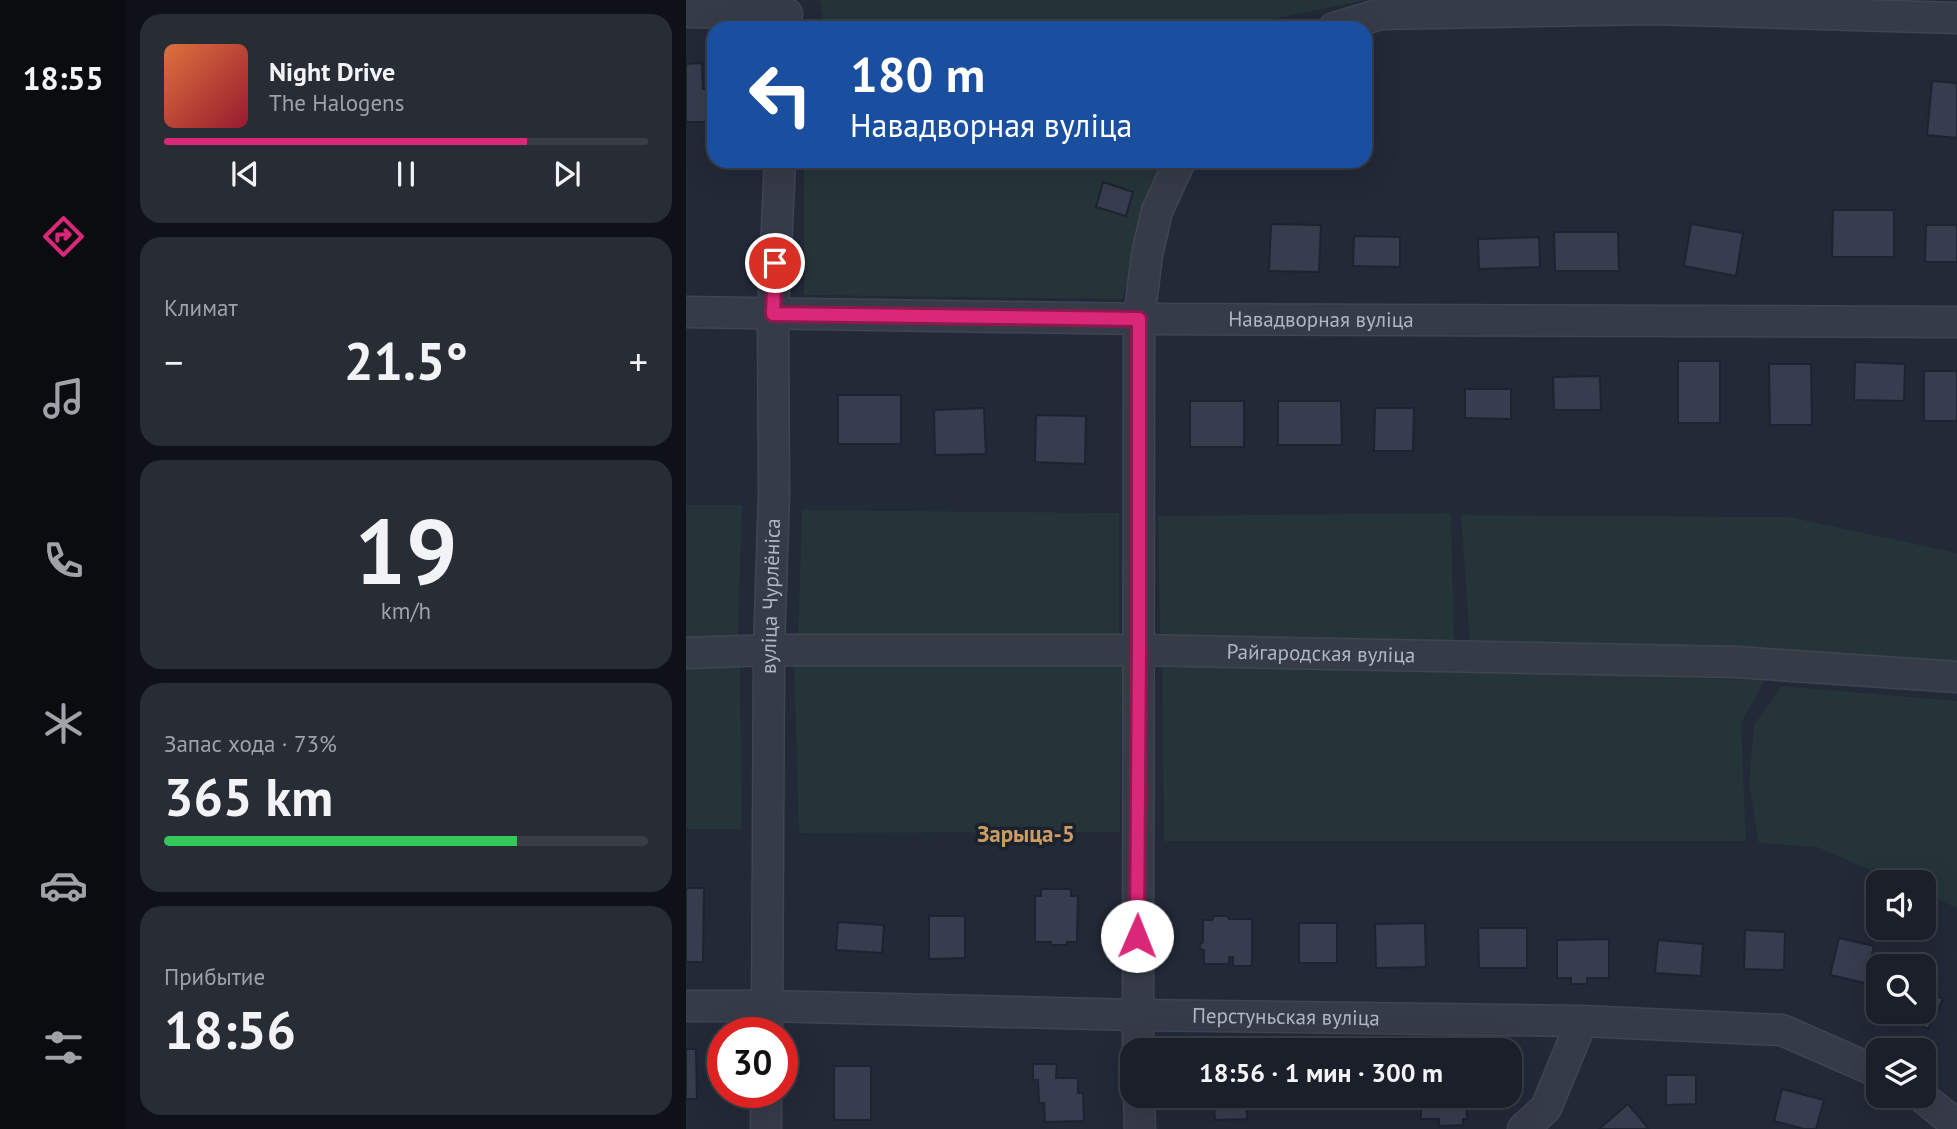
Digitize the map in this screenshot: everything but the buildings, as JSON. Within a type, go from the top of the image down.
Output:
[{"type":"street","points":[[1358,21],[1381,14],[1653,5],[1957,18]]},
{"type":"street","points":[[686,12],[787,14]]},
{"type":"street","name":"вуліца Чурлёніса","points":[[767,1017],[769,650],[774,495],[773,314],[780,168]]},
{"type":"street","points":[[1137,1038],[1139,319],[1147,255],[1157,211],[1177,168]]},
{"type":"street","name":"Навадворная вуліца","points":[[686,312],[1139,319],[1957,322]]},
{"type":"street","name":"Райгародская вуліца","points":[[686,653],[769,650],[1139,650],[1736,662],[1957,677]]},
{"type":"street","name":"Перстуньская вуліца","points":[[686,1006],[755,1017]]},
{"type":"street","name":"Перстуньская вуліца","points":[[798,1019],[1136,1015],[1582,1021],[1782,1030],[1866,1067]]},
{"type":"street","points":[[1523,1129],[1546,1108],[1582,1021]]},
{"type":"street","points":[[766,1108],[766,1129]]},
{"type":"street","points":[[1139,1108],[1140,1129]]},
{"type":"street","points":[[1936,1108],[1957,1125]]},
{"type":"shaded area","points":[[820,0],[1367,0],[1262,21],[823,21]]},
{"type":"shaded area","points":[[804,168],[1162,168],[1146,201],[1123,299],[804,295]]},
{"type":"shaded area","points":[[686,505],[742,505],[738,637],[686,640]]},
{"type":"shaded area","points":[[802,510],[1119,513],[1119,636],[798,637]]},
{"type":"shaded area","points":[[1451,513],[1454,646],[1160,638],[1158,516]]},
{"type":"shaded area","points":[[1461,515],[1789,517],[1957,553],[1957,662],[1470,643]]},
{"type":"shaded area","points":[[794,664],[1122,665],[1120,832],[799,833]]},
{"type":"shaded area","points":[[1162,664],[1765,680],[1741,723],[1746,841],[1164,841]]},
{"type":"shaded area","points":[[740,666],[742,829],[686,829],[686,668]]},
{"type":"shaded area","points":[[1782,686],[1957,701],[1957,908],[1936,899],[1936,870],[1870,870],[1817,847],[1759,843],[1749,783],[1754,725]]},
{"type":"district","name":"Зарыца-5","points":[[1026,834]]},
{"type":"route","points":[[775,263],[773,314],[1139,319],[1137,936]]}]
